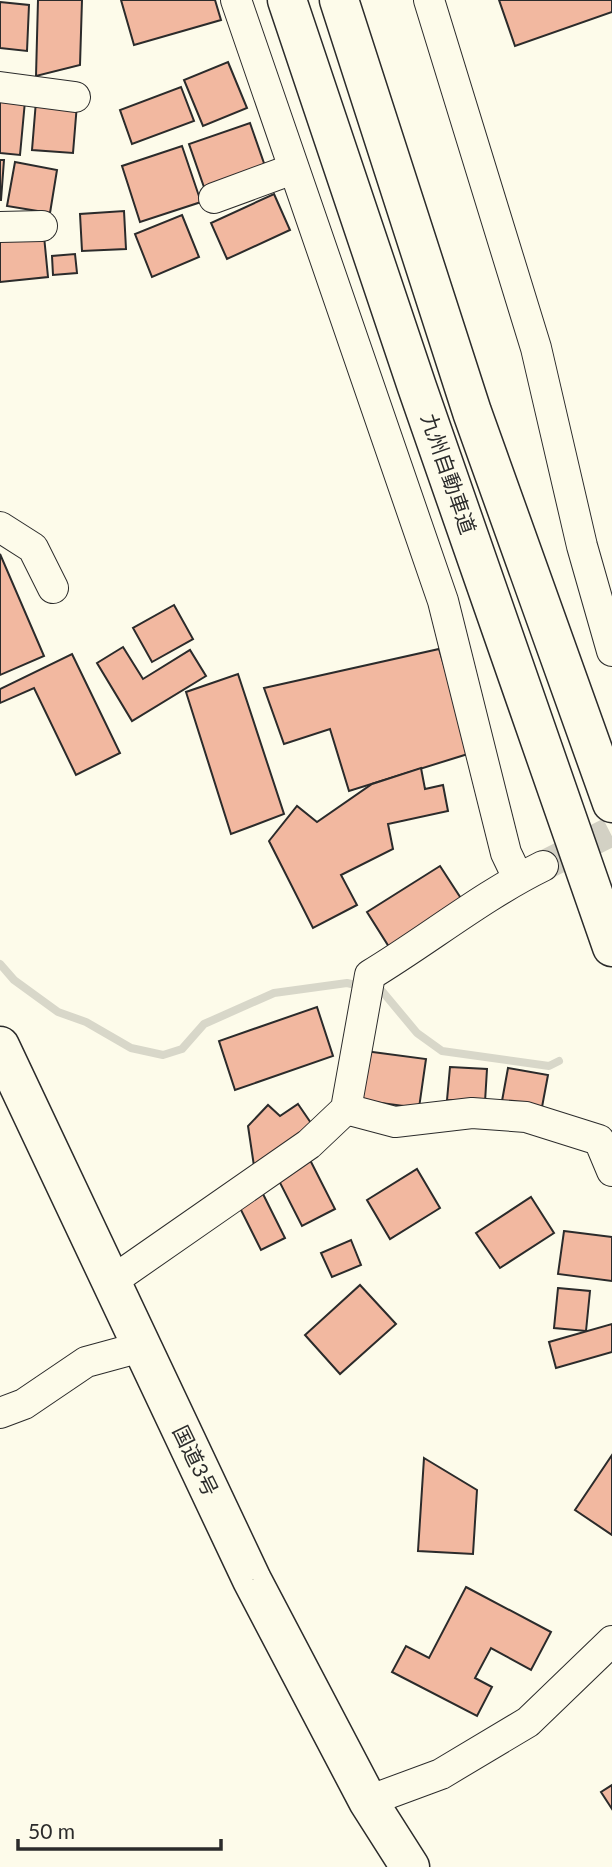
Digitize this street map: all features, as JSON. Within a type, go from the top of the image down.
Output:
[{"type":"highway","name":"九州自動車道","points":[[287,0],[417,387],[612,947]]},
{"type":"highway","name":"九州自動車道","points":[[339,0],[472,412],[612,803]]},
{"type":"highway","name":"国道3号","points":[[0,1046],[252,1580],[368,1801],[410,1867]]},
{"type":"street","points":[[111,1281],[309,1144],[346,1109],[368,987],[410,951],[530,872],[506,853],[443,601],[236,0]]},
{"type":"street","points":[[429,0],[536,348],[582,546],[612,651]]},
{"type":"street","points":[[0,87],[75,97]]},
{"type":"street","points":[[214,198],[293,169]]},
{"type":"street","points":[[0,227],[42,226]]},
{"type":"street","points":[[0,527],[33,548],[53,588]]},
{"type":"street","points":[[346,1109],[395,1122],[472,1113],[526,1117],[599,1140],[612,1171]]},
{"type":"street","points":[[0,1413],[24,1404],[86,1362],[141,1348]]},
{"type":"street","points":[[368,1801],[441,1774],[528,1722],[612,1641]]},
{"type":"building","points":[[38,0],[82,0],[80,65],[36,76]]},
{"type":"building","points":[[121,0],[215,0],[221,20],[134,45]]},
{"type":"building","points":[[499,0],[612,0],[612,12],[515,46]]},
{"type":"building","points":[[0,2],[29,5],[27,51],[0,48]]},
{"type":"building","points":[[228,62],[247,108],[203,126],[184,80]]},
{"type":"building","points":[[181,87],[194,121],[132,144],[120,110]]},
{"type":"building","points":[[0,99],[25,101],[20,155],[0,153]]},
{"type":"building","points":[[36,101],[77,104],[73,153],[32,150]]},
{"type":"building","points":[[250,123],[266,169],[205,190],[189,144]]},
{"type":"building","points":[[182,146],[201,202],[140,222],[122,166]]},
{"type":"building","points":[[0,160],[4,160],[1,200],[0,200]]},
{"type":"building","points":[[15,162],[57,170],[50,213],[7,206]]},
{"type":"building","points":[[274,194],[290,230],[227,259],[211,223]]},
{"type":"building","points":[[124,211],[126,249],[82,251],[80,214]]},
{"type":"building","points":[[182,215],[199,257],[152,277],[135,234]]},
{"type":"building","points":[[44,236],[48,277],[0,282],[0,241]]},
{"type":"building","points":[[75,254],[77,273],[53,275],[52,256]]},
{"type":"building","points":[[0,554],[44,656],[0,675]]},
{"type":"building","points":[[174,605],[193,639],[152,662],[133,628]]},
{"type":"building","points":[[123,647],[143,679],[190,650],[206,676],[132,721],[97,663]]},
{"type":"building","points":[[439,649],[471,753],[349,791],[330,729],[284,744],[264,688]]},
{"type":"building","points":[[72,654],[120,753],[76,775],[34,688],[0,703],[0,689]]},
{"type":"building","points":[[238,674],[284,814],[231,834],[186,692]]},
{"type":"building","points":[[421,768],[425,789],[443,785],[448,811],[388,824],[393,849],[341,875],[357,905],[313,928],[269,841],[297,806],[317,822],[372,784]]},
{"type":"building","points":[[440,866],[464,903],[391,950],[367,912]]},
{"type":"building","points":[[317,1007],[333,1056],[235,1090],[219,1041]]},
{"type":"building","points":[[365,1051],[426,1059],[419,1108],[358,1100]]},
{"type":"building","points":[[450,1067],[487,1069],[485,1102],[447,1100]]},
{"type":"building","points":[[508,1068],[548,1075],[542,1107],[502,1101]]},
{"type":"building","points":[[298,1104],[313,1126],[254,1166],[248,1126],[268,1105],[280,1116]]},
{"type":"building","points":[[307,1154],[335,1209],[302,1226],[274,1171]]},
{"type":"building","points":[[417,1169],[440,1208],[390,1239],[367,1200]]},
{"type":"building","points":[[260,1188],[285,1238],[261,1250],[236,1200]]},
{"type":"building","points":[[531,1197],[554,1233],[500,1268],[476,1233]]},
{"type":"building","points":[[564,1231],[612,1237],[612,1281],[558,1274]]},
{"type":"building","points":[[351,1240],[361,1265],[332,1277],[321,1253]]},
{"type":"building","points":[[360,1285],[396,1324],[340,1374],[305,1335]]},
{"type":"building","points":[[558,1288],[590,1291],[586,1331],[554,1328]]},
{"type":"building","points":[[612,1324],[612,1352],[556,1368],[549,1342]]},
{"type":"building","points":[[612,1455],[612,1535],[575,1510]]},
{"type":"building","points":[[424,1458],[477,1490],[473,1554],[418,1551]]},
{"type":"building","points":[[466,1587],[551,1632],[531,1670],[491,1648],[475,1678],[492,1687],[477,1716],[392,1672],[406,1646],[429,1658]]},
{"type":"building","points":[[612,1785],[612,1809],[601,1792]]},
{"type":"waterway","points":[[0,964],[14,980],[58,1012],[86,1022],[131,1048],[163,1055],[182,1049],[204,1024],[274,993],[347,983],[382,991],[417,1033],[442,1051],[549,1066],[559,1061]]},
{"type":"tunnel","points":[[543,866],[612,831]]}]
